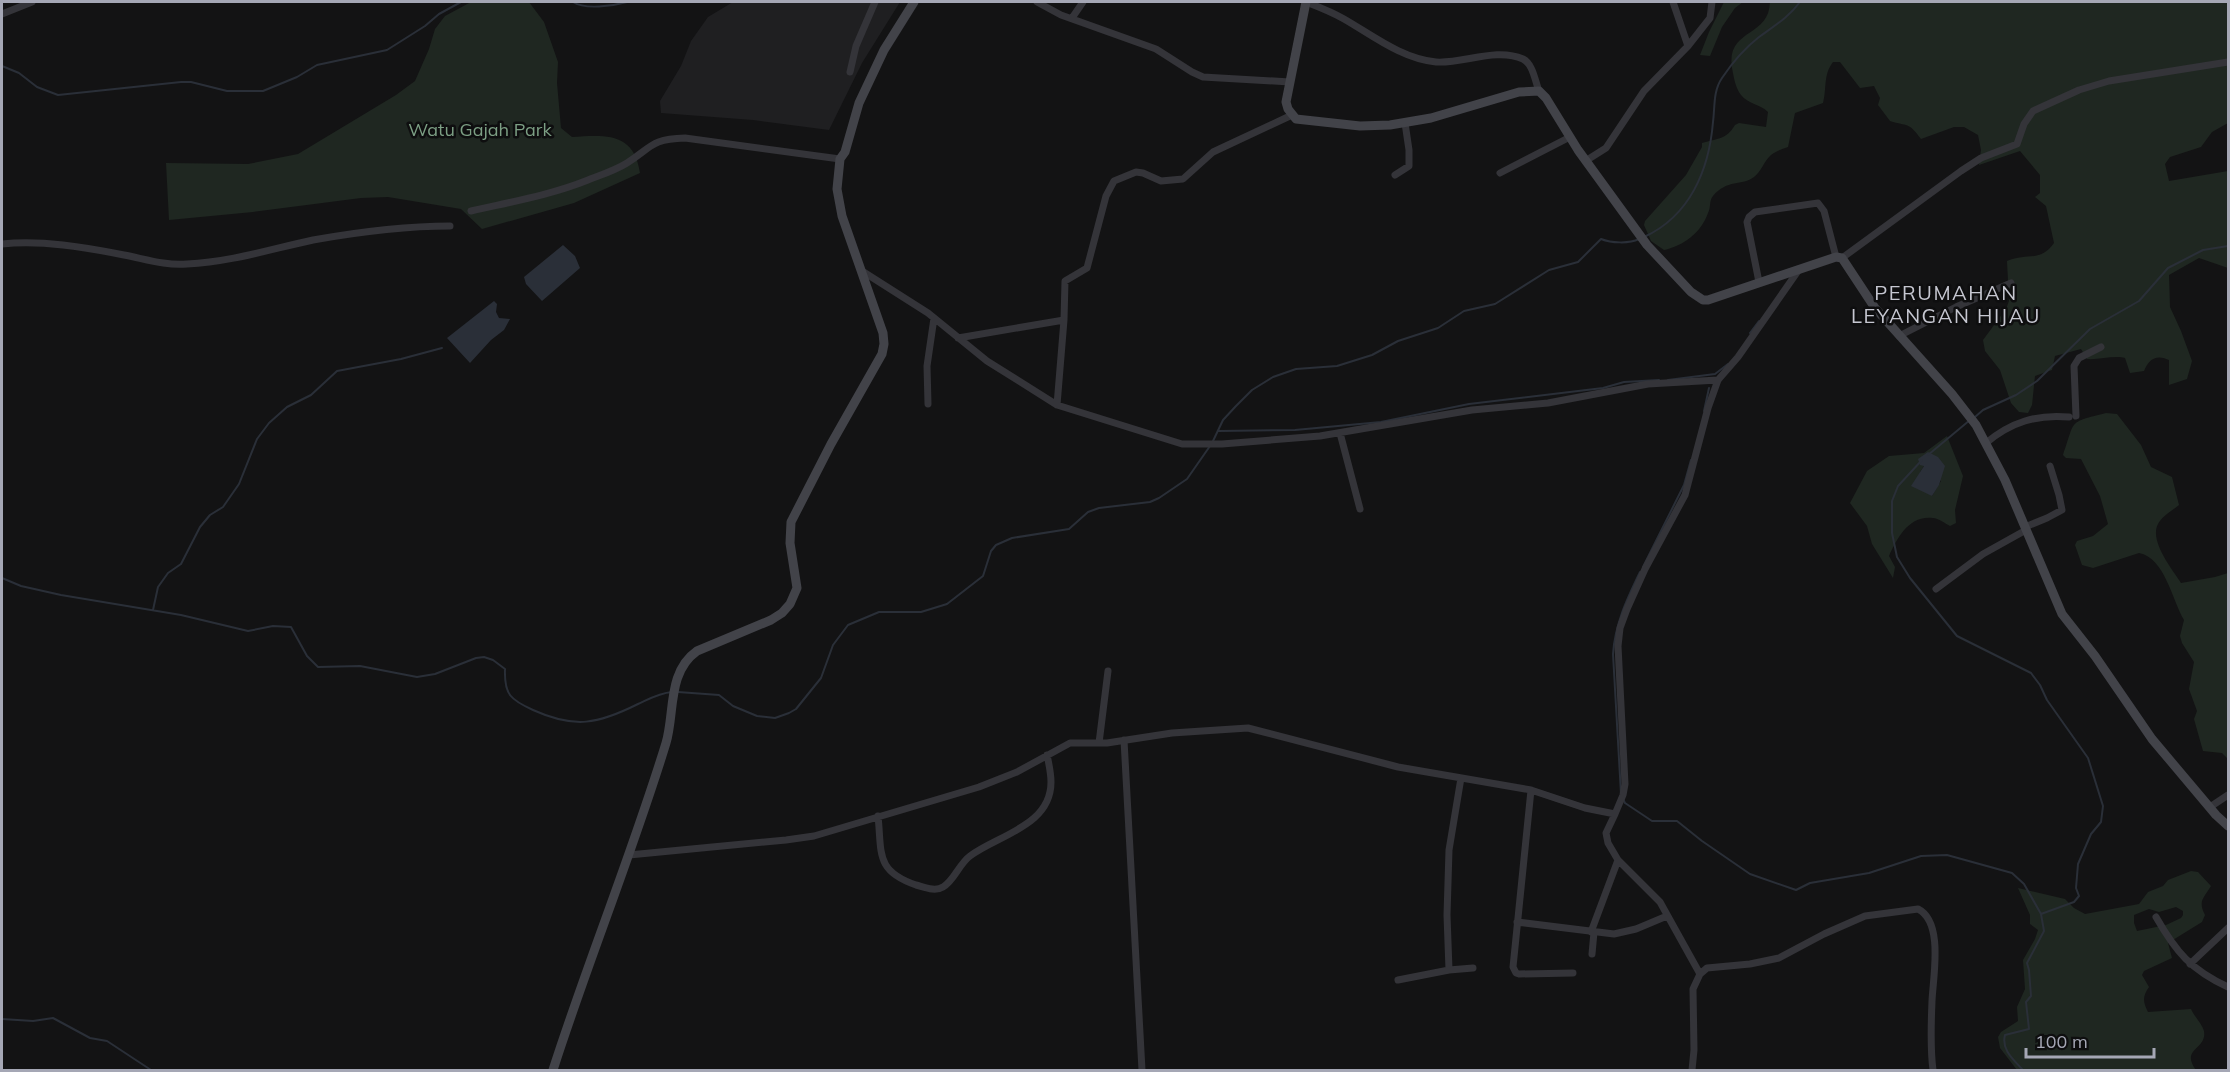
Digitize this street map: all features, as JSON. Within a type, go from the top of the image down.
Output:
[{"type":"street","points":[[2,14],[32,2]]},
{"type":"street","points":[[850,72],[856,46],[875,2]]},
{"type":"street","points":[[553,1071],[667,740],[676,681],[692,654],[771,620],[782,613],[795,595],[796,573],[789,536],[791,522],[831,444],[878,362],[884,344],[884,333],[839,204],[837,189],[840,159],[845,152],[867,82],[914,2]]},
{"type":"street","points":[[1037,2],[1055,12],[1156,49],[1203,77],[1290,82]]},
{"type":"street","points":[[1072,18],[1083,2]]},
{"type":"street","points":[[1539,91],[1519,92],[1431,118],[1370,126],[1304,122],[1292,115],[1286,102],[1306,2],[1414,57],[1436,62],[1492,56],[1523,59],[1530,65],[1539,91],[1647,245],[1691,292],[1703,300],[1839,257],[1981,158],[2017,145],[2029,115],[2040,107],[2079,90],[2109,81],[2229,62]]},
{"type":"street","points":[[1673,2],[1688,46]]},
{"type":"street","points":[[1587,160],[1606,148],[1644,91],[1688,46],[1710,18],[1712,2]]},
{"type":"street","points":[[1057,405],[1065,281],[1087,268],[1106,196],[1114,181],[1137,172],[1161,181],[1183,179],[1212,152],[1292,115]]},
{"type":"street","points":[[1395,175],[1408,166],[1409,150],[1405,123]]},
{"type":"street","points":[[1500,173],[1570,137]]},
{"type":"street","points":[[471,211],[589,180],[625,164],[647,146],[670,139],[685,138],[840,159]]},
{"type":"street","points":[[1759,282],[1747,222],[1749,217],[1755,212],[1818,203],[1824,211],[1839,257],[1875,308],[1976,425],[1986,442],[2062,614],[2087,649],[2095,656],[2152,739],[2229,826]]},
{"type":"street","points":[[2,244],[22,242],[85,248],[169,264],[186,265],[241,258],[312,240],[387,229],[450,226]]},
{"type":"street","points":[[862,271],[934,318],[987,361],[1057,405],[1182,444],[1222,444],[1341,433],[1472,410],[1548,403],[1648,384],[1718,380]]},
{"type":"street","points":[[1700,974],[1653,893],[1618,860],[1608,843],[1606,833],[1622,798],[1625,775],[1618,646],[1620,628],[1645,569],[1685,495],[1708,408],[1718,380],[1738,357],[1798,271]]},
{"type":"street","points":[[1899,336],[1956,307],[2011,283]]},
{"type":"street","points":[[928,404],[927,366],[934,318]]},
{"type":"street","points":[[958,338],[1064,320]]},
{"type":"street","points":[[1986,442],[2014,423],[2048,416],[2073,417],[2074,366],[2079,358],[2101,347]]},
{"type":"street","points":[[1341,433],[1360,509]]},
{"type":"street","points":[[1936,589],[1983,554],[2025,528],[2062,510],[2050,465]]},
{"type":"street","points":[[1099,743],[1108,671]]},
{"type":"street","points":[[629,855],[801,839],[980,787],[1017,772],[1070,743],[1099,743],[1172,733],[1248,728],[1398,767],[1531,790],[1585,808],[1615,814]]},
{"type":"street","points":[[1124,740],[1142,1071]]},
{"type":"street","points":[[878,816],[886,868],[908,882],[940,889],[972,855],[1026,825],[1037,816],[1043,808],[1051,784],[1047,755]]},
{"type":"street","points":[[1449,970],[1449,850],[1461,778]]},
{"type":"street","points":[[1531,790],[1513,967],[1516,973],[1573,973]]},
{"type":"street","points":[[2210,807],[2229,795]]},
{"type":"street","points":[[1592,954],[1592,932],[1618,860]]},
{"type":"street","points":[[1692,1071],[1693,989],[1700,974],[1713,966],[1750,964],[1779,958],[1865,916],[1918,909],[1923,911],[1930,924],[1936,952],[1932,999],[1933,1071]]},
{"type":"street","points":[[1517,922],[1592,932],[1623,933],[1668,916]]},
{"type":"street","points":[[2156,916],[2190,964],[2202,974],[2229,987]]},
{"type":"street","points":[[2190,964],[2229,928]]},
{"type":"street","points":[[1398,980],[1449,970],[1473,968]]},
{"type":"shaded area","points":[[733,2],[900,2],[862,63],[829,130],[753,120],[661,113],[660,101],[681,66],[691,41],[708,17]]},
{"type":"shaded area","points":[[563,245],[575,256],[580,268],[542,301],[526,284],[524,277]]},
{"type":"shaded area","points":[[494,301],[497,304],[496,312],[499,318],[510,319],[504,330],[491,340],[470,363],[447,338]]},
{"type":"shaded area","points":[[1928,452],[1938,457],[1945,466],[1939,485],[1932,496],[1911,486],[1924,466],[1920,465],[1918,459]]},
{"type":"green space","name":"Watu Gajah Park","points":[[471,2],[529,2],[544,22],[558,62],[557,83],[561,128],[572,137],[607,137],[625,143],[637,160],[640,173],[574,203],[482,229],[461,209],[388,197],[361,198],[169,220],[166,163],[248,164],[298,154],[396,95],[415,81],[435,29],[445,16]]},
{"type":"green space","points":[[1724,2],[1743,2],[1735,8],[1722,27],[1710,56],[1700,55],[1709,32]]},
{"type":"green space","points":[[1770,2],[2228,2],[2228,123],[2212,132],[2201,147],[2170,157],[2165,164],[2169,181],[2228,171],[2228,268],[2199,258],[2169,275],[2170,307],[2192,361],[2187,379],[2169,385],[2169,360],[2164,358],[2154,359],[2148,363],[2144,371],[2130,373],[2125,358],[2087,359],[2081,349],[2055,356],[2052,370],[2035,376],[2032,405],[2028,413],[2019,412],[2011,403],[2000,370],[1985,351],[1983,340],[2006,309],[2009,301],[2007,261],[2044,253],[2054,243],[2046,206],[2035,197],[2040,193],[2040,175],[2020,151],[1979,165],[1981,150],[1978,135],[1964,127],[1954,127],[1921,139],[1910,127],[1890,121],[1878,105],[1880,98],[1874,86],[1860,88],[1840,62],[1833,62],[1830,67],[1826,77],[1823,103],[1795,113],[1788,147],[1771,155],[1754,177],[1718,191],[1712,198],[1709,211],[1701,227],[1690,238],[1664,250],[1651,241],[1644,225],[1645,221],[1686,175],[1702,143],[1725,136],[1739,123],[1766,127],[1768,112],[1744,98],[1737,89],[1732,68],[1732,55],[1741,39],[1763,22],[1768,14]]},
{"type":"green space","points":[[2106,413],[2117,414],[2141,445],[2151,467],[2172,477],[2179,505],[2160,521],[2156,531],[2163,555],[2181,583],[2228,573],[2228,759],[2222,753],[2203,751],[2194,719],[2197,711],[2189,689],[2194,662],[2182,643],[2180,636],[2184,620],[2162,571],[2148,556],[2139,553],[2093,568],[2082,565],[2075,545],[2077,541],[2093,536],[2108,524],[2100,496],[2081,459],[2066,458],[2063,455],[2075,424]]},
{"type":"green space","points":[[1947,436],[1963,476],[1955,510],[1956,523],[1950,526],[1935,518],[1925,518],[1917,520],[1905,529],[1889,556],[1895,567],[1893,578],[1872,544],[1867,526],[1850,503],[1867,471],[1889,456],[1924,453]],"holes":[[[1924,466],[1941,481],[1932,496],[1920,472]]]},
{"type":"green space","points":[[2191,871],[2198,872],[2211,886],[2202,900],[2205,915],[2202,922],[2168,943],[2172,958],[2144,971],[2142,975],[2149,987],[2144,1000],[2148,1012],[2191,1009],[2202,1026],[2204,1037],[2191,1057],[2196,1070],[2017,1070],[2000,1048],[1998,1037],[2001,1032],[2018,1021],[2017,1007],[2025,989],[2023,960],[2038,930],[2030,924],[2030,915],[2018,888],[2065,899],[2085,914],[2139,904],[2148,892],[2163,886],[2168,880]],"holes":[[[2176,907],[2183,911],[2181,918],[2166,925],[2137,931],[2134,923],[2134,915],[2149,909],[2159,912]]]},
{"type":"waterway","points":[[2,66],[19,73],[37,87],[58,95],[181,82],[191,82],[227,91],[263,91],[297,77],[317,65],[387,50],[425,26],[439,14],[461,2]]},
{"type":"waterway","points":[[573,2],[592,7],[627,2]]},
{"type":"waterway","points":[[1644,237],[1674,217],[1685,204],[1702,174],[1711,140],[1716,94],[1722,78],[1749,46],[1786,17],[1800,2]]},
{"type":"waterway","points":[[1213,441],[1223,420],[1236,406],[1252,390],[1273,377],[1296,369],[1337,366],[1372,355],[1398,341],[1438,328],[1464,311],[1495,304],[1549,270],[1578,262],[1601,239],[1620,242],[1639,239]]},
{"type":"waterway","points":[[1975,417],[1983,410],[2016,395],[2037,381],[2090,329],[2139,301],[2168,268],[2203,250],[2228,246]]},
{"type":"waterway","points":[[1750,333],[1759,321]]},
{"type":"waterway","points":[[153,610],[158,587],[168,573],[181,564],[200,527],[210,515],[223,507],[239,484],[257,439],[269,423],[287,407],[311,395],[337,371],[401,359],[442,348]]},
{"type":"waterway","points":[[1668,380],[1715,374],[1728,364]]},
{"type":"waterway","points":[[1219,431],[1295,430],[1381,422],[1469,404],[1603,388],[1624,382],[1659,380]]},
{"type":"waterway","points":[[1704,411],[1709,388]]},
{"type":"waterway","points":[[1928,455],[1970,420]]},
{"type":"waterway","points":[[678,692],[719,695],[733,706],[757,716],[775,718],[789,713],[796,709],[821,678],[833,645],[848,625],[879,612],[921,612],[947,604],[983,576],[991,551],[996,545],[1012,538],[1069,529],[1088,512],[1099,508],[1150,502],[1159,498],[1187,479],[1210,446]]},
{"type":"waterway","points":[[1643,567],[1684,485],[1691,460]]},
{"type":"waterway","points":[[1922,460],[1898,486],[1892,501],[1892,533],[1897,557],[1910,578],[1957,636],[2031,673],[2088,758],[2103,806],[2101,822],[2091,834],[2078,864],[2076,888],[2079,896],[2074,902],[2041,914]]},
{"type":"waterway","points":[[1621,794],[1613,654],[1619,622],[1640,572]]},
{"type":"waterway","points":[[2,578],[21,586],[61,595],[181,615],[248,631],[273,626],[291,627],[307,656],[318,667],[360,666],[417,677],[435,674],[484,657],[493,660],[505,669],[506,685],[510,696],[533,710],[562,720],[574,722],[598,720],[658,695],[672,692]]},
{"type":"waterway","points":[[1623,799],[1625,803],[1652,821],[1677,821],[1750,874],[1796,890],[1810,883],[1869,873],[1921,856],[1947,855],[2012,873],[2024,884],[2041,914],[2044,931],[2027,963],[2031,996],[2026,1002],[2029,1029],[2005,1035],[2004,1040],[2012,1058],[2023,1070]]},
{"type":"waterway","points":[[2,1019],[33,1021],[53,1018],[90,1038],[107,1041],[151,1070]]},
{"type":"district","name":"PERUMAHAN LEYANGAN HIJAU","points":[[1946,304]]}]
